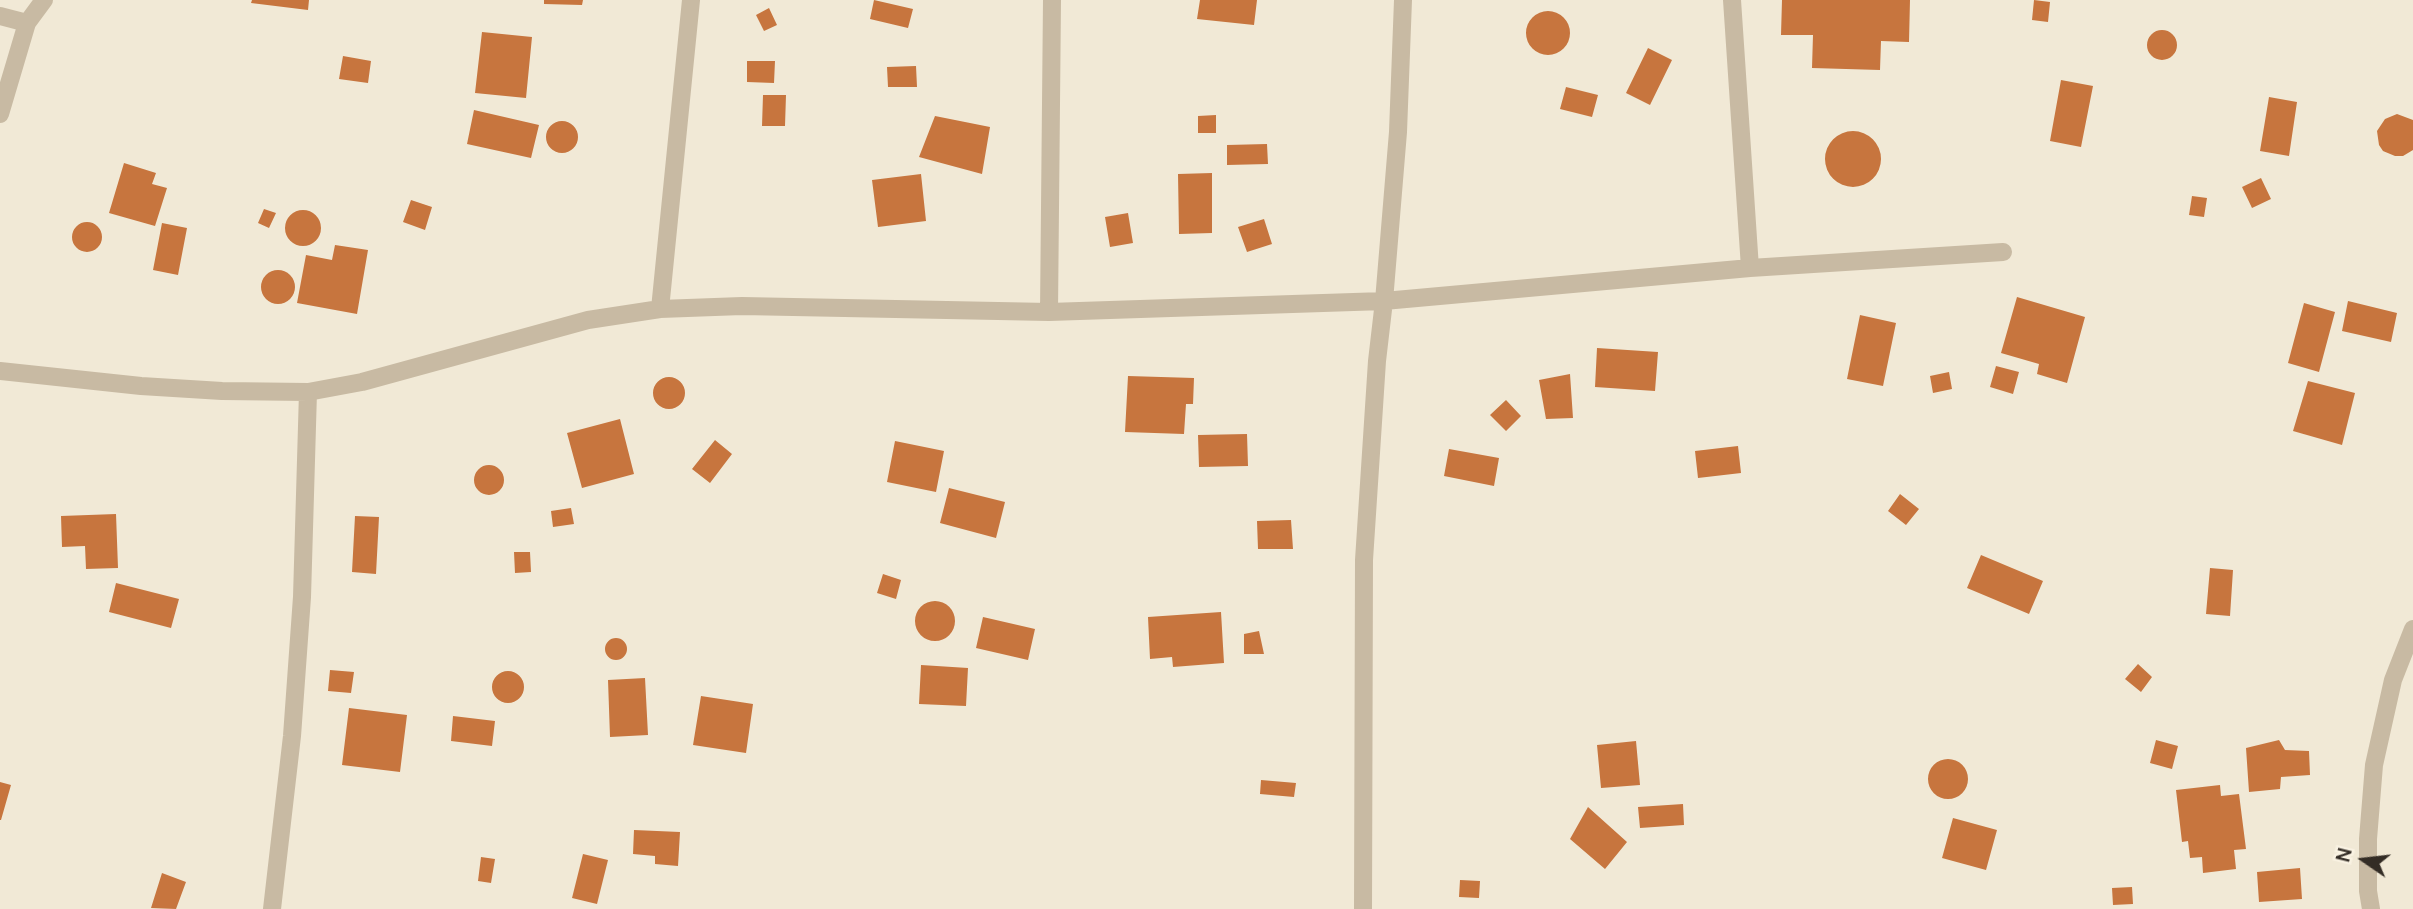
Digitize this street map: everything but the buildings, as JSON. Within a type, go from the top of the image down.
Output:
[{"type":"street","points":[[0,114],[27,23],[44,0]]},
{"type":"street","points":[[660,309],[691,0]]},
{"type":"street","points":[[1049,312],[1052,0]]},
{"type":"street","points":[[1363,909],[1364,560],[1377,361],[1398,132],[1403,0]]},
{"type":"street","points":[[1732,0],[1749,268]]},
{"type":"street","points":[[0,16],[27,23]]},
{"type":"street","points":[[0,371],[141,386],[307,392],[362,382],[588,320],[660,309],[742,306],[1049,312],[1384,301],[1749,268],[2003,252]]},
{"type":"street","points":[[272,909],[292,736],[302,597],[307,392]]},
{"type":"street","points":[[2371,909],[2368,891],[2368,839],[2374,765],[2392,680],[2413,629]]}]
